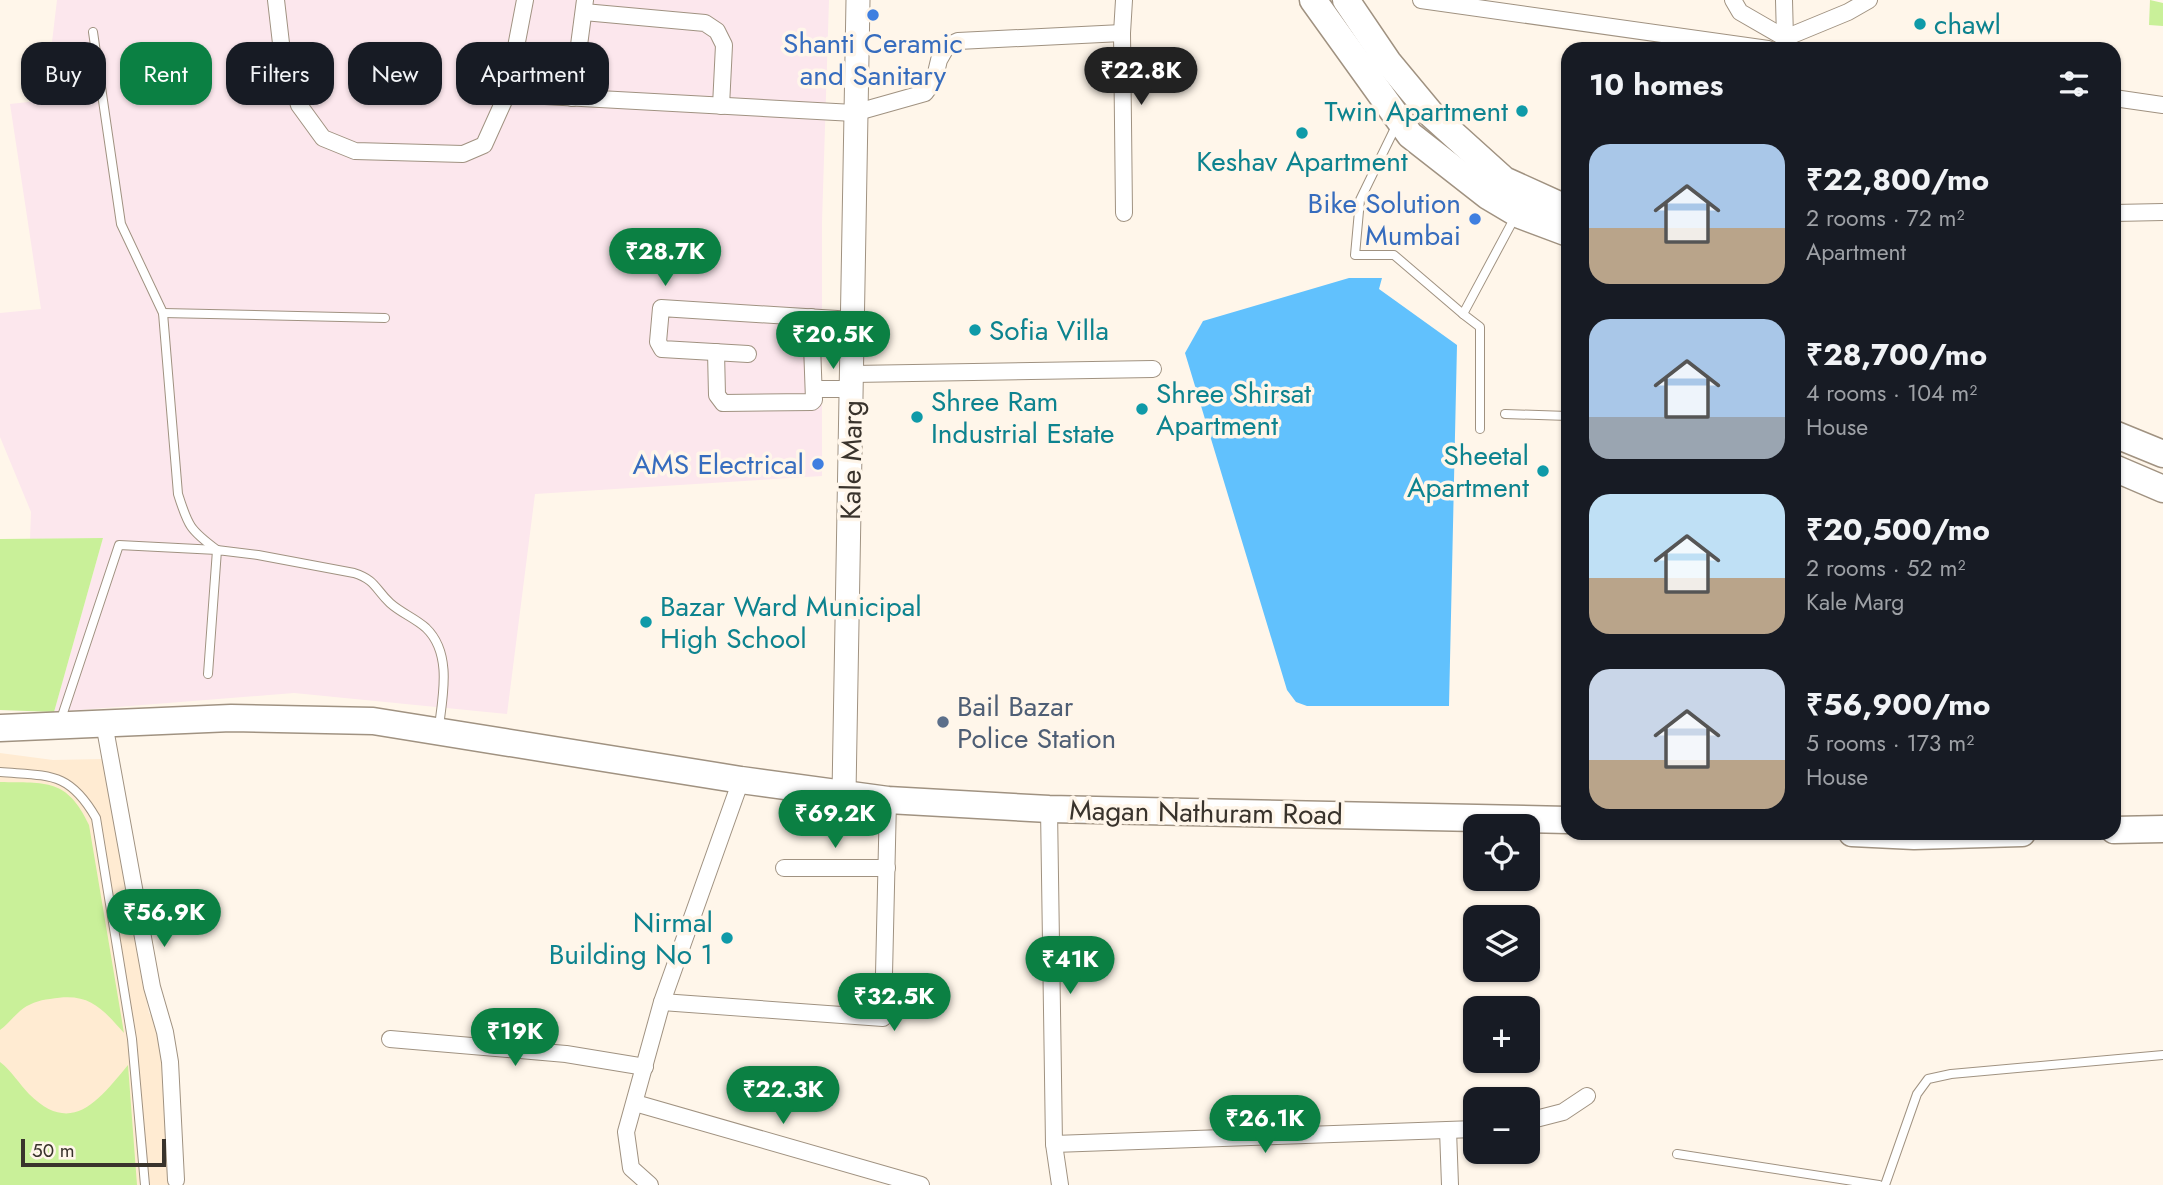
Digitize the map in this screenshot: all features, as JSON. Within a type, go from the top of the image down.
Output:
[{"type":"main road","name":"Kale Marg","points":[[844,793],[858,0]]},
{"type":"main road","points":[[1313,0],[1410,135],[1488,196],[1561,208]]},
{"type":"main road","points":[[1346,0],[1388,62],[1432,115],[1504,180],[1521,202],[1561,228]]},
{"type":"main road","points":[[2121,437],[2163,454]]},
{"type":"main road","points":[[2121,471],[2163,489]]},
{"type":"main road","name":"Magan Nathuram Road","points":[[0,728],[231,718],[373,721],[741,780],[888,800],[1049,809],[1561,820]]},
{"type":"main road","points":[[2121,830],[2163,829]]},
{"type":"street","points":[[276,0],[282,52],[299,105],[323,138],[355,151],[463,154],[484,145],[503,105]]},
{"type":"street","points":[[517,42],[525,0]]},
{"type":"street","points":[[1124,0],[1124,213]]},
{"type":"street","points":[[1421,0],[1718,42]]},
{"type":"street","points":[[1733,0],[1740,12],[1785,38]]},
{"type":"street","points":[[1784,0],[1785,38]]},
{"type":"street","points":[[1785,38],[1848,12],[1869,0]]},
{"type":"street","points":[[580,42],[585,6],[705,23],[718,31],[724,45],[721,106]]},
{"type":"street","points":[[609,100],[854,113],[925,93],[934,81],[939,60],[947,46],[958,41],[1122,33]]},
{"type":"street","points":[[2121,99],[2163,105]]},
{"type":"street","points":[[2121,213],[2163,212]]},
{"type":"street","points":[[748,354],[662,349],[658,342],[661,308],[853,320]]},
{"type":"street","points":[[716,352],[717,395],[723,403],[808,403],[814,400],[811,317]]},
{"type":"street","points":[[814,389],[853,382],[1153,369]]},
{"type":"street","points":[[104,723],[152,987],[165,1032],[170,1062],[176,1180]]},
{"type":"street","points":[[650,1185],[631,1168],[626,1132],[662,1002],[741,780]]},
{"type":"street","points":[[662,1002],[883,1018],[888,800]]},
{"type":"street","points":[[1049,809],[1054,1144],[1060,1185]]},
{"type":"street","points":[[784,868],[887,868]]},
{"type":"street","points":[[390,1039],[566,1054],[645,1067]]},
{"type":"street","points":[[1540,1118],[1563,1112],[1587,1096]]},
{"type":"street","points":[[635,1103],[921,1185]]},
{"type":"street","points":[[1054,1144],[1463,1129]]},
{"type":"street","points":[[1448,1130],[1450,1185]]},
{"type":"lane","points":[[93,32],[121,224],[163,313],[178,494],[187,522],[196,535],[217,550]]},
{"type":"lane","points":[[1399,120],[1360,200],[1354,255],[1394,255],[1480,327],[1480,429]]},
{"type":"lane","points":[[1463,314],[1521,202]]},
{"type":"lane","points":[[163,313],[386,318]]},
{"type":"lane","points":[[1505,414],[1561,416]]},
{"type":"lane","points":[[59,726],[119,545],[258,555],[368,578],[398,610],[428,629],[439,650],[445,677],[438,732]]},
{"type":"lane","points":[[208,674],[217,550]]},
{"type":"lane","points":[[0,772],[52,776],[67,783],[84,797],[96,818],[132,1039],[145,1185]]},
{"type":"lane","points":[[1885,1185],[1917,1094],[1928,1079],[1951,1074],[2163,1055]]},
{"type":"lane","points":[[1676,1154],[1825,1181],[1879,1185]]},
{"type":"shaded area","points":[[57,0],[829,0],[822,222],[822,476],[535,494],[507,714],[294,693],[54,712],[103,538],[30,539],[31,512],[0,437],[0,313],[41,309],[10,104],[106,105],[106,42],[52,42]]},
{"type":"shaded area","points":[[0,753],[53,760],[102,759],[149,1013],[161,1026],[168,1185],[0,1185]]},
{"type":"green space","points":[[2150,0],[2163,3],[2163,26],[2149,25]]},
{"type":"green space","points":[[103,538],[54,712],[0,710],[0,539]]},
{"type":"green space","points":[[0,782],[54,786],[72,799],[89,825],[124,1033],[108,1015],[92,1003],[63,997],[30,1004],[0,1030]]},
{"type":"green space","points":[[0,1062],[44,1107],[59,1113],[84,1109],[106,1090],[128,1065],[137,1185],[0,1185]]},
{"type":"water","points":[[1349,278],[1382,278],[1379,289],[1457,345],[1449,706],[1307,706],[1296,702],[1287,690],[1185,353],[1203,321]]},
{"type":"place","name":"Shanti Ceramic and Sanitary","points":[[873,15]]},
{"type":"place","name":"chawl","points":[[1920,24]]},
{"type":"place","name":"Twin Apartment","points":[[1522,111]]},
{"type":"place","name":"Keshav Apartment","points":[[1302,133]]},
{"type":"place","name":"Bike Solution Mumbai","points":[[1475,219]]},
{"type":"place","name":"Sofia Villa","points":[[975,330]]},
{"type":"place","name":"Shree Shirsat Apartment","points":[[1142,409]]},
{"type":"place","name":"Shree Ram Industrial Estate","points":[[917,417]]},
{"type":"place","name":"AMS Electrical","points":[[818,464]]},
{"type":"place","name":"Sheetal Apartment","points":[[1543,471]]},
{"type":"place","name":"Bazar Ward Municipal High School","points":[[646,622]]},
{"type":"place","name":"Bail Bazar Police Station","points":[[943,722]]},
{"type":"place","name":"Nirmal Building No 1","points":[[727,938]]}]
